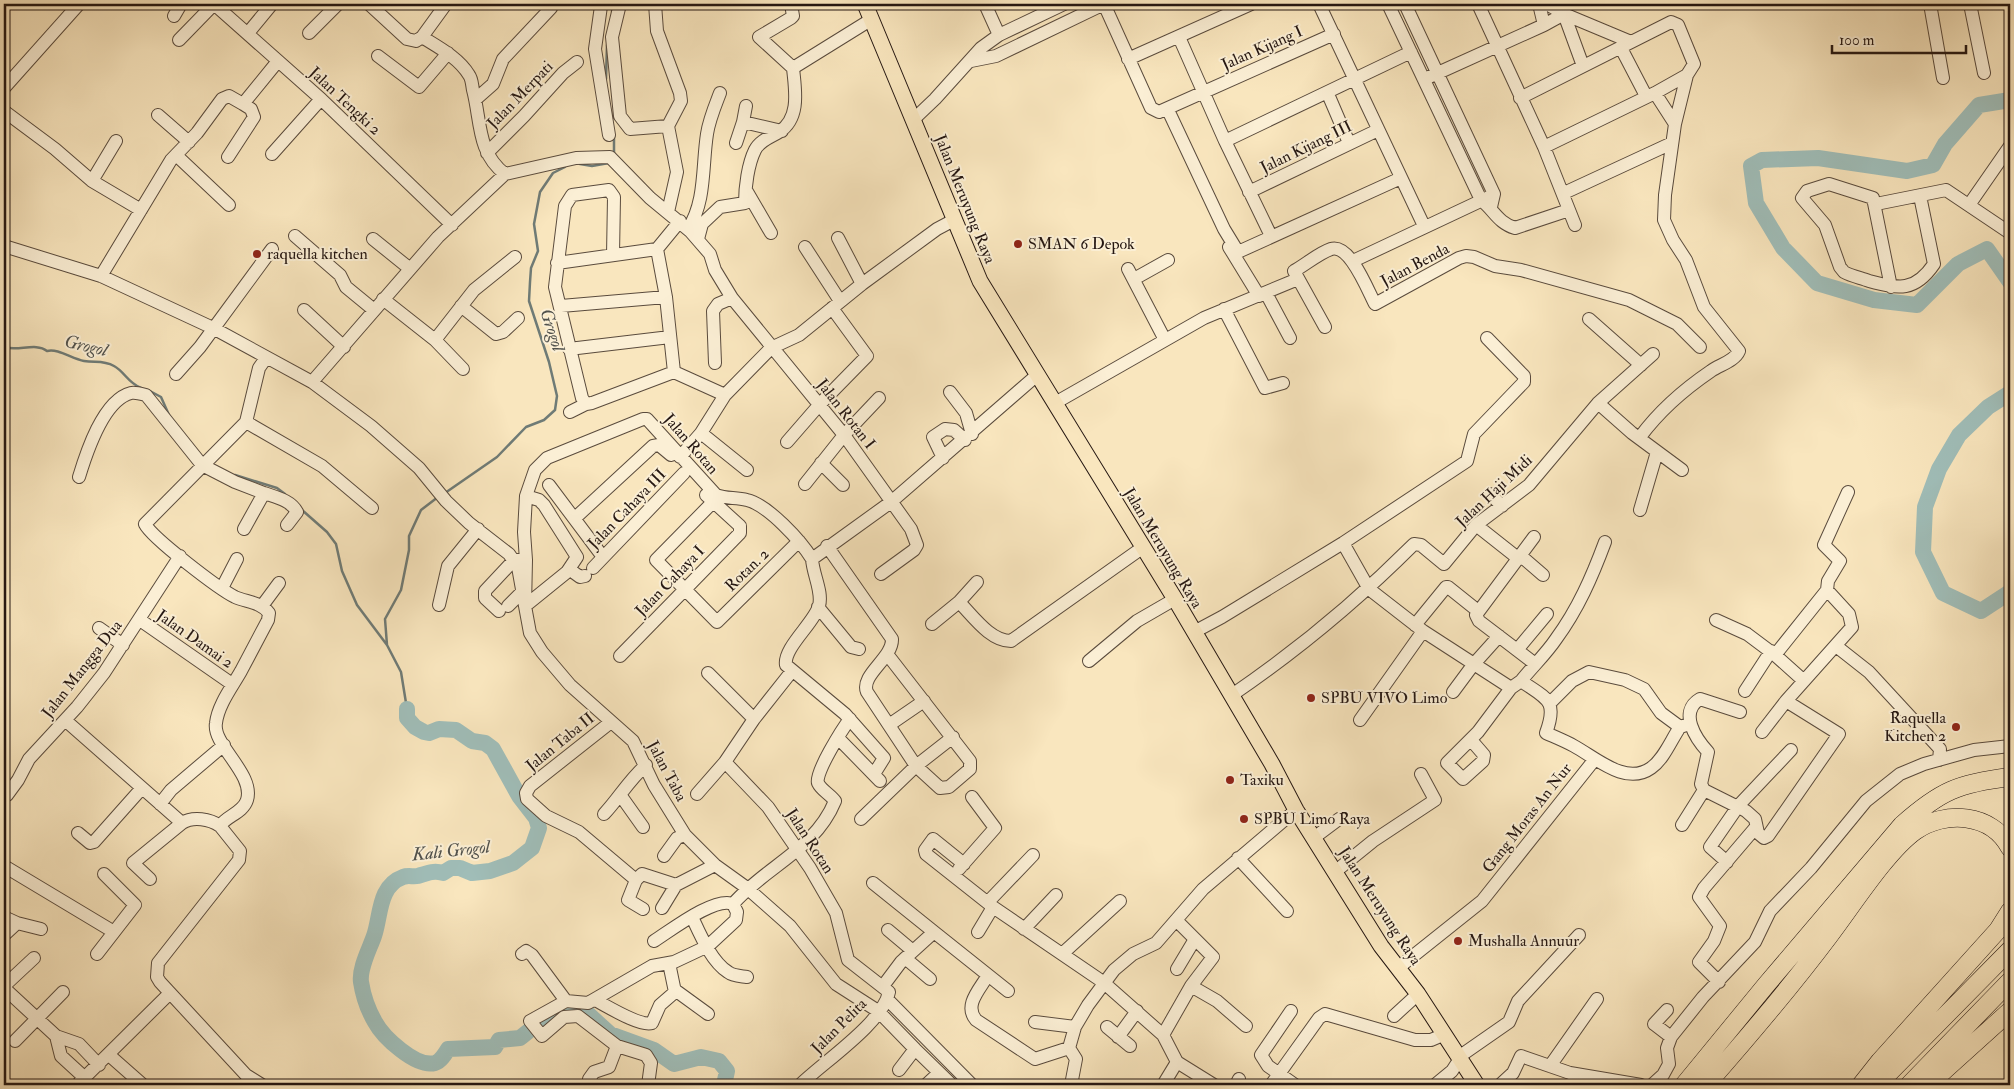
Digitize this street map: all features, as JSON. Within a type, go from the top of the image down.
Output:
[{"type":"highway","points":[[1684,1085],[1772,977],[1902,825],[1925,805],[1949,789],[1977,781],[2010,777]]},
{"type":"highway","points":[[1706,1085],[1782,998],[1892,853],[1915,832],[1936,820],[1961,817],[1982,822],[1996,831],[2010,848]]},
{"type":"highway","points":[[1861,1085],[1880,1061],[1998,930],[2010,911]]},
{"type":"highway","points":[[1877,1085],[2010,950]]},
{"type":"highway","points":[[1909,1085],[2010,981]]},
{"type":"highway","points":[[1928,1085],[2010,1011]]},
{"type":"main road","name":"Jalan Meruyung Raya","points":[[865,4],[980,281],[1036,376],[1055,403],[1142,548],[1175,599],[1272,764],[1296,810],[1315,837],[1381,946],[1418,994],[1477,1085]]},
{"type":"street","points":[[4,88],[9,76],[79,4]]},
{"type":"street","points":[[174,16],[181,4]]},
{"type":"street","points":[[179,40],[214,4]]},
{"type":"street","name":"Jalan Tengki 2","points":[[214,4],[321,99],[452,224]]},
{"type":"street","points":[[248,33],[272,4]]},
{"type":"street","points":[[309,33],[338,4]]},
{"type":"street","points":[[378,6],[407,39],[416,41],[422,37],[446,4]]},
{"type":"street","points":[[655,4],[657,31],[680,93],[681,102],[668,126],[677,172],[668,212]]},
{"type":"street","points":[[557,263],[658,249],[702,224],[720,207],[742,205],[744,203],[755,151],[766,139],[782,131],[800,108],[796,104],[793,68],[759,37],[793,16],[791,4]]},
{"type":"street","points":[[985,4],[998,35]]},
{"type":"street","points":[[914,119],[982,48],[998,35],[1043,8],[1064,4]]},
{"type":"street","points":[[971,61],[996,56],[1104,4],[1151,108],[1159,112],[1168,110],[1224,229],[1238,252],[1402,178]]},
{"type":"street","points":[[1128,58],[1179,38],[1251,4]]},
{"type":"street","points":[[1319,4],[1424,226]]},
{"type":"street","points":[[1388,4],[1486,204],[1499,220],[1515,228],[1569,210]]},
{"type":"street","points":[[1326,327],[1294,271],[1332,248],[1340,249],[1353,260],[1424,226],[1486,204],[1494,194],[1405,4]]},
{"type":"street","points":[[1478,4],[1544,147],[1564,193],[1575,225]]},
{"type":"street","points":[[1539,4],[1544,25]]},
{"type":"street","points":[[1547,4],[1626,45],[1650,95],[1675,124]]},
{"type":"street","points":[[1930,4],[1943,78]]},
{"type":"street","points":[[1970,4],[1984,74]]},
{"type":"street","points":[[610,5],[620,116],[630,129],[668,126]]},
{"type":"street","points":[[609,134],[595,49],[610,5]]},
{"type":"street","points":[[476,99],[493,84],[503,59],[551,8]]},
{"type":"street","points":[[1043,8],[1053,29]]},
{"type":"street","points":[[1424,79],[1544,25],[1564,14]]},
{"type":"street","points":[[1564,14],[1583,66]]},
{"type":"street","points":[[793,68],[872,19]]},
{"type":"street","points":[[1520,98],[1671,22],[1675,22],[1694,64],[1687,75],[1675,124],[1664,209],[1666,227],[1686,260],[1704,307],[1739,351],[1736,356],[1714,368],[1682,391],[1656,416],[1640,437]]},
{"type":"street","name":"Jalan Kijang I","points":[[1168,110],[1204,91],[1334,34]]},
{"type":"street","points":[[422,37],[448,53],[470,76],[476,99],[480,134],[487,152],[498,168],[505,174]]},
{"type":"street","points":[[1179,38],[1225,141],[1271,236]]},
{"type":"street","points":[[1225,141],[1328,94],[1411,52]]},
{"type":"street","points":[[378,56],[419,87],[448,53]]},
{"type":"street","points":[[243,104],[278,61]]},
{"type":"street","name":"Jalan Merpati","points":[[487,152],[524,116],[563,72],[577,62]]},
{"type":"street","points":[[1544,147],[1687,75]]},
{"type":"street","points":[[690,231],[700,203],[707,134],[720,93]]},
{"type":"street","points":[[1328,94],[1349,143]]},
{"type":"street","points":[[101,276],[118,244],[165,169],[224,97],[229,96],[251,109],[254,117],[228,157]]},
{"type":"street","points":[[272,154],[321,99]]},
{"type":"street","points":[[736,143],[746,106]]},
{"type":"street","points":[[4,111],[55,149],[92,181],[141,210]]},
{"type":"street","points":[[158,115],[189,142]]},
{"type":"street","points":[[743,122],[782,131]]},
{"type":"street","name":"Jalan Kijang III","points":[[1249,192],[1378,130]]},
{"type":"street","points":[[92,181],[116,141]]},
{"type":"street","points":[[1564,193],[1672,143]]},
{"type":"street","points":[[1969,205],[2010,146]]},
{"type":"street","points":[[176,156],[229,205]]},
{"type":"street","points":[[312,382],[344,347],[409,268],[477,198],[505,174],[576,158],[604,156],[615,162],[650,198],[690,231]]},
{"type":"street","points":[[1892,287],[1876,204],[1870,196],[1829,184],[1807,191],[1802,198],[1825,225],[1840,267],[1844,272],[1892,287],[1911,286],[1925,278],[1934,264],[1920,196]]},
{"type":"street","points":[[586,404],[582,398],[569,349],[561,306],[555,287],[565,206],[568,198],[572,195],[609,190],[614,197],[613,255]]},
{"type":"street","points":[[746,190],[771,233]]},
{"type":"street","points":[[1876,204],[1946,190],[2010,231]]},
{"type":"street","points":[[1208,214],[1290,338]]},
{"type":"street","points":[[680,456],[701,434],[725,395],[772,348],[799,335],[862,284],[937,229],[954,220]]},
{"type":"street","name":"Jalan Rotan I","points":[[690,231],[710,254],[714,270],[732,298],[844,434],[911,529],[917,545],[914,550],[881,574]]},
{"type":"street","points":[[295,236],[340,275],[346,287],[374,310]]},
{"type":"street","points":[[838,238],[862,284]]},
{"type":"street","points":[[373,239],[409,268]]},
{"type":"street","points":[[4,246],[101,276],[213,328],[312,382],[371,426],[419,468],[446,501],[478,529],[520,560],[525,606],[569,569],[576,560],[576,554],[544,505],[539,500],[526,496]]},
{"type":"street","points":[[787,442],[820,404],[867,356],[836,305],[805,247]]},
{"type":"street","points":[[176,374],[200,348],[272,249]]},
{"type":"street","points":[[658,249],[666,297],[674,372]]},
{"type":"street","points":[[435,340],[461,306],[485,280],[515,257]]},
{"type":"street","name":"Jalan Benda","points":[[1353,260],[1375,304],[1459,258],[1474,257],[1494,266],[1521,270],[1629,300],[1677,324],[1700,347]]},
{"type":"street","points":[[1165,340],[1131,274],[1168,260]]},
{"type":"street","points":[[1055,403],[1165,340],[1224,309],[1298,279]]},
{"type":"street","points":[[561,306],[666,297]]},
{"type":"street","points":[[714,363],[713,311],[718,304],[732,298]]},
{"type":"street","points":[[383,299],[435,340],[463,369]]},
{"type":"street","points":[[461,306],[496,334],[503,332],[518,318]]},
{"type":"street","points":[[1224,309],[1265,388],[1283,382]]},
{"type":"street","points":[[304,310],[344,347]]},
{"type":"street","points":[[1589,319],[1641,365]]},
{"type":"street","points":[[569,349],[670,337]]},
{"type":"street","points":[[1194,632],[1222,617],[1342,543],[1425,491],[1443,475],[1461,467],[1467,461],[1474,434],[1521,388],[1524,382],[1524,376],[1487,338]]},
{"type":"street","name":"Jalan Haji Midi","points":[[1232,696],[1304,643],[1369,589],[1414,544],[1421,545],[1444,564],[1476,525],[1529,485],[1598,403],[1654,354]]},
{"type":"street","points":[[220,826],[238,811],[248,798],[236,764],[218,735],[215,725],[232,684],[268,620],[268,613],[262,606],[234,596],[218,586],[165,545],[146,524],[246,422],[259,368],[266,358]]},
{"type":"street","points":[[570,412],[586,404],[625,392],[674,372],[725,395]]},
{"type":"street","points":[[838,738],[877,778],[884,758],[850,719],[792,671],[785,661],[818,607],[820,594],[812,560],[827,546],[862,526],[968,437],[1036,376]]},
{"type":"street","points":[[950,392],[966,413],[968,437]]},
{"type":"street","points":[[79,477],[92,435],[108,412],[121,399],[131,393],[146,395],[206,461],[235,482],[293,506],[282,525]]},
{"type":"street","points":[[805,484],[844,434],[879,398]]},
{"type":"street","points":[[1598,403],[1632,433],[1640,437],[1682,470]]},
{"type":"street","name":"Jalan Rotan","points":[[614,724],[570,685],[542,652],[530,632],[520,560],[526,496],[535,470],[546,458],[642,419],[653,424],[716,496],[747,500],[755,504],[790,530],[812,560]]},
{"type":"street","points":[[246,422],[322,466],[372,508]]},
{"type":"street","points":[[943,458],[933,436],[945,429],[954,430],[968,437]]},
{"type":"street","points":[[701,434],[747,470]]},
{"type":"street","points":[[575,518],[650,448],[659,445],[668,452],[684,472],[714,502],[656,560],[717,622]]},
{"type":"street","points":[[1640,510],[1657,452]]},
{"type":"street","points":[[821,463],[843,485]]},
{"type":"street","name":"Jalan Cahaya III","points":[[569,569],[580,577],[589,572],[684,472]]},
{"type":"street","points":[[549,485],[603,557]]},
{"type":"street","points":[[1745,691],[1773,653],[1826,590],[1828,581],[1840,561],[1824,545],[1848,492]]},
{"type":"street","points":[[244,529],[264,493]]},
{"type":"street","points":[[1490,494],[1502,506]]},
{"type":"street","name":"Jalan Cahaya I","points":[[620,656],[741,529],[714,502]]},
{"type":"street","points":[[1476,525],[1543,575]]},
{"type":"street","points":[[439,605],[448,566],[478,529]]},
{"type":"street","points":[[1534,537],[1476,615],[1479,621],[1534,663]]},
{"type":"street","name":"Rotan. 2","points":[[708,633],[799,541]]},
{"type":"street","points":[[1471,740],[1534,663],[1555,641],[1580,601],[1591,579],[1605,542]]},
{"type":"street","points":[[1342,543],[1369,589],[1419,628],[1473,665],[1550,703],[1552,711],[1546,733],[1572,744],[1594,759]]},
{"type":"street","points":[[827,546],[892,639],[887,654],[866,682],[865,688],[916,766],[940,788],[948,787],[970,769],[971,765],[953,737],[887,654]]},
{"type":"street","points":[[959,602],[988,631],[1002,641],[1011,641],[1142,548]]},
{"type":"street","name":"Jalan Mangga Dua","points":[[5,795],[29,759],[104,673],[180,556]]},
{"type":"street","points":[[218,586],[237,559]]},
{"type":"street","points":[[520,560],[483,594],[503,609],[522,592]]},
{"type":"street","points":[[932,624],[959,602],[977,582]]},
{"type":"street","points":[[262,606],[279,583]]},
{"type":"street","points":[[1360,720],[1446,587],[1478,611]]},
{"type":"street","points":[[1762,732],[1786,701],[1852,627],[1849,614],[1826,590]]},
{"type":"street","points":[[1089,661],[1137,622],[1175,599]]},
{"type":"street","points":[[818,607],[851,647],[859,649]]},
{"type":"street","points":[[1518,650],[1547,614]]},
{"type":"street","name":"Jalan Damai 2","points":[[140,620],[232,684]]},
{"type":"street","points":[[1716,620],[1747,634],[1773,653],[1804,681]]},
{"type":"street","points":[[99,628],[123,645]]},
{"type":"street","points":[[1453,692],[1473,665],[1499,636]]},
{"type":"street","points":[[1836,646],[1869,672],[1940,749],[1939,760]]},
{"type":"street","points":[[697,794],[725,762],[754,719],[792,671]]},
{"type":"street","points":[[1550,703],[1572,681],[1589,672],[1625,680],[1644,689],[1661,713],[1684,725],[1708,752],[1701,784],[1704,790],[1718,798],[1739,805],[1755,819],[1758,833],[1764,838],[1768,836],[1839,734],[1786,701]]},
{"type":"street","points":[[708,673],[754,719]]},
{"type":"street","name":"Gang Moras An Nur","points":[[1398,968],[1482,901],[1594,759],[1608,768],[1636,774],[1651,768],[1660,758],[1684,725],[1694,704],[1700,699],[1740,712]]},
{"type":"street","points":[[890,725],[924,701]]},
{"type":"street","points":[[733,904],[747,888],[812,839],[835,802],[820,785],[818,779],[838,738],[850,719]]},
{"type":"street","points":[[65,720],[182,823]]},
{"type":"street","name":"Jalan Taba","points":[[614,724],[633,742],[646,765],[654,786],[685,835],[715,864],[747,888],[790,926],[836,984],[878,1012],[952,1085]]},
{"type":"street","name":"Jalan Taba II","points":[[614,724],[530,786],[526,793],[527,799],[546,816],[567,825],[591,841],[636,880]]},
{"type":"street","points":[[860,819],[916,766],[953,737]]},
{"type":"street","points":[[160,804],[172,790],[224,745]]},
{"type":"street","points":[[1652,1085],[1663,1075],[1669,1064],[1667,1048],[1671,1037],[1703,997],[1755,942],[1770,910],[1811,868],[1866,801],[1900,774],[1974,750],[2010,746]]},
{"type":"street","points":[[1727,862],[1710,847],[1739,805],[1791,750]]},
{"type":"street","name":"Jalan Rotan","points":[[725,762],[768,807],[796,851],[810,868],[836,914],[848,960],[865,975],[883,986]]},
{"type":"street","points":[[604,814],[621,796],[628,783],[646,765]]},
{"type":"street","points":[[1336,871],[1373,841],[1435,800],[1421,774]]},
{"type":"street","points":[[78,833],[90,843],[94,842],[142,788]]},
{"type":"street","points":[[1682,825],[1704,790]]},
{"type":"street","points":[[621,796],[643,827]]},
{"type":"street","points":[[953,877],[995,828],[972,797]]},
{"type":"street","points":[[1071,1085],[1076,1059],[1069,1048],[1075,1027],[1103,982],[1133,954],[1156,944],[1193,900],[1238,858],[1296,810]]},
{"type":"street","points":[[150,879],[133,863],[188,819],[204,819],[220,826],[240,852],[239,860],[158,963],[157,977],[255,1084]]},
{"type":"street","points":[[1315,837],[1339,819]]},
{"type":"street","points":[[1719,982],[1699,962],[1714,941],[1720,926],[1699,897],[1704,888],[1756,827]]},
{"type":"street","points":[[664,856],[677,838],[685,835]]},
{"type":"street","points":[[964,864],[934,839],[931,839],[925,850],[953,877],[1103,982],[1163,1035],[1177,1062],[1214,1085]]},
{"type":"street","points":[[978,932],[991,905],[1032,855]]},
{"type":"street","points":[[1238,858],[1287,911]]},
{"type":"street","points":[[662,908],[676,886],[715,864]]},
{"type":"street","points":[[4,866],[114,932]]},
{"type":"street","points":[[97,954],[136,905],[104,874]]},
{"type":"street","points":[[643,909],[628,900],[636,880],[645,874],[676,886]]},
{"type":"street","points":[[873,883],[1008,991]]},
{"type":"street","points":[[1024,928],[1056,894]]},
{"type":"street","points":[[1062,954],[1120,901]]},
{"type":"street","points":[[654,941],[692,917],[721,903],[733,904]]},
{"type":"street","points":[[566,1001],[531,1020],[535,1030],[543,1036],[564,1017],[574,1016],[652,966],[669,963],[708,946],[737,918],[737,912],[733,904]]},
{"type":"street","points":[[4,917],[17,924],[41,928]]},
{"type":"street","points":[[692,917],[708,946],[728,972],[747,977]]},
{"type":"street","points":[[1163,1035],[1191,986],[1213,958],[1176,920]]},
{"type":"street","points":[[4,935],[17,924]]},
{"type":"street","points":[[888,930],[930,979]]},
{"type":"street","points":[[883,986],[909,954],[934,932]]},
{"type":"street","points":[[1435,1085],[1452,1071],[1463,1054],[1509,1022],[1518,1001],[1579,935]]},
{"type":"street","points":[[1178,969],[1195,939]]},
{"type":"street","points":[[522,954],[526,951],[532,954],[566,1001],[586,1008],[622,1014],[650,1024],[660,1005],[675,990]]},
{"type":"street","points":[[34,958],[4,987],[56,1036],[79,1044],[98,1065]]},
{"type":"street","points":[[669,963],[675,990],[708,1014]]},
{"type":"street","points":[[988,975],[971,1004],[971,1013],[976,1020],[1035,1059],[1069,1048]]},
{"type":"street","name":"Jalan Pelita","points":[[800,1085],[845,1047],[878,1012],[887,999],[889,992],[883,986]]},
{"type":"street","points":[[1191,986],[1217,1001],[1246,1026]]},
{"type":"street","points":[[15,1040],[62,992]]},
{"type":"street","points":[[56,1036],[61,1056],[81,1082],[170,993]]},
{"type":"street","points":[[1394,1016],[1418,994]]},
{"type":"street","points":[[887,999],[972,1085]]},
{"type":"street","points":[[1550,1066],[1597,999]]},
{"type":"street","points":[[586,1008],[617,1046],[640,1052],[650,1059],[648,1085]]},
{"type":"street","points":[[1667,1010],[1654,1024],[1671,1037]]},
{"type":"street","points":[[1291,1011],[1261,1055],[1265,1064],[1295,1085]]},
{"type":"street","points":[[1118,1037],[1137,1012]]},
{"type":"street","points":[[1271,1085],[1319,1018],[1325,1014],[1415,1040],[1431,1040],[1445,1034]]},
{"type":"street","points":[[1035,1022],[1075,1027]]},
{"type":"street","points":[[1107,1027],[1130,1046]]},
{"type":"street","points":[[589,1079],[594,1072],[609,1067],[617,1046]]},
{"type":"street","points":[[899,1070],[915,1049]]},
{"type":"street","points":[[109,1055],[143,1085]]},
{"type":"street","points":[[1500,1085],[1513,1073],[1522,1056],[1570,1073],[1641,1085]]},
{"type":"street","points":[[1163,1085],[1177,1062]]},
{"type":"street","points":[[926,1085],[939,1073]]},
{"type":"waterway","name":"Grogol","points":[[612,12],[613,4]]},
{"type":"waterway","name":"Grogol","points":[[606,79],[607,45]]},
{"type":"waterway","points":[[2010,100],[1979,105],[1945,144],[1933,165],[1907,171],[1818,158],[1762,160],[1751,166],[1756,203],[1783,248],[1817,283],[1874,300],[1917,305],[1958,264],[1987,249],[2010,282]]},
{"type":"waterway","name":"Grogol","points":[[614,136],[614,155]]},
{"type":"waterway","name":"Grogol","points":[[580,164],[592,166],[609,163]]},
{"type":"waterway","name":"Grogol","points":[[445,493],[497,457],[526,427],[544,420],[555,410],[557,396],[549,362],[529,301],[531,268],[538,251],[534,224],[540,192],[553,173],[565,167]]},
{"type":"waterway","name":"Grogol","points":[[4,347],[37,347],[47,351],[60,352],[84,361],[106,363],[118,368],[132,383],[141,388]]},
{"type":"waterway","name":"Grogol","points":[[148,390],[161,397],[169,415]]},
{"type":"waterway","points":[[2010,393],[1988,407],[1959,435],[1939,469],[1925,507],[1923,552],[1943,593],[1981,611],[2010,592]]},
{"type":"waterway","name":"Grogol","points":[[235,475],[277,488],[285,494]]},
{"type":"waterway","name":"Grogol","points":[[387,645],[385,619],[401,590],[409,550],[409,536],[421,510],[438,497]]},
{"type":"waterway","name":"Grogol","points":[[302,510],[327,532],[336,544],[342,571],[357,605],[387,645],[401,672],[407,709]]},
{"type":"waterway","name":"Kali Grogol","points":[[407,709],[407,718],[415,727],[424,732],[429,733],[439,729],[456,730],[472,741],[485,743],[493,749],[519,796],[536,818],[539,828],[532,848],[513,863],[490,871],[472,873],[460,868],[451,868],[443,873],[434,872],[418,876],[405,876],[395,881],[389,887],[382,902],[374,936],[363,964],[361,976],[363,992],[368,1007],[379,1028],[392,1043],[410,1056],[419,1061],[435,1063],[441,1059],[448,1049],[495,1047],[499,1040],[520,1038],[530,1030],[544,1025],[557,1014],[576,1010],[587,1013],[610,1034],[654,1050],[674,1064],[701,1057],[719,1061],[727,1071],[724,1085]]},
{"type":"place","name":"SMAN 6 Depok","points":[[1018,244]]},
{"type":"place","name":"raquella kitchen","points":[[257,254]]},
{"type":"place","name":"SPBU VIVO Limo","points":[[1311,698]]},
{"type":"place","name":"Raquella Kitchen 2","points":[[1956,727]]},
{"type":"place","name":"Taxiku","points":[[1230,780]]},
{"type":"place","name":"SPBU Limo Raya","points":[[1244,819]]},
{"type":"place","name":"Mushalla Annuur","points":[[1458,941]]}]
